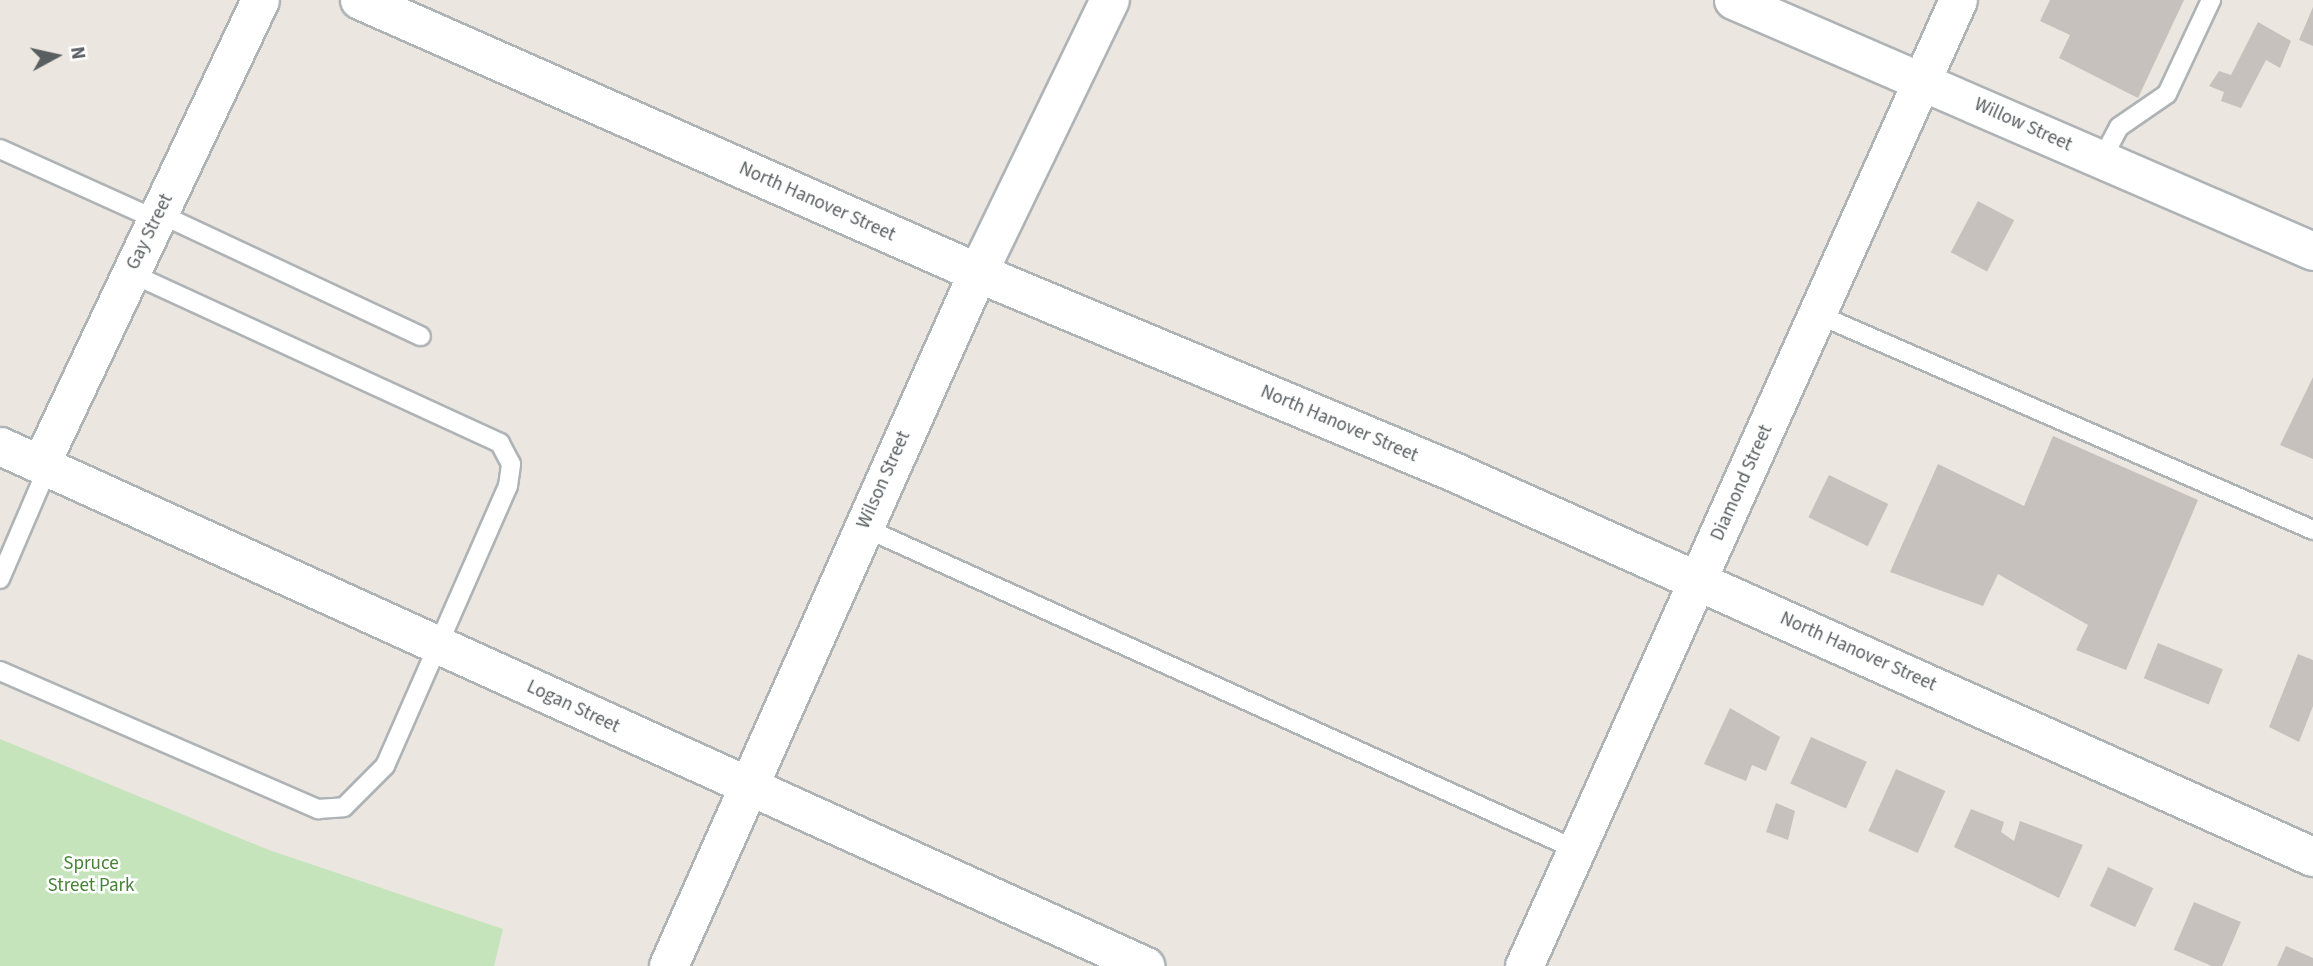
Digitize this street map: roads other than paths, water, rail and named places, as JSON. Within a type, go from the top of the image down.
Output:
[{"type":"street","name":"Gay Street","points":[[45,465],[131,273],[260,0]]},
{"type":"street","name":"North Hanover Street","points":[[360,0],[978,273],[1699,581],[2313,857]]},
{"type":"street","name":"Wilson Street","points":[[669,966],[746,786],[978,273],[1110,0]]},
{"type":"street","name":"Willow Street","points":[[1733,0],[1921,79],[2313,251]]},
{"type":"street","name":"Diamond Street","points":[[1524,966],[1958,0]]},
{"type":"street","name":"Logan Street","points":[[0,446],[1146,966]]},
{"type":"lane","points":[[2102,159],[2119,127],[2168,94],[2211,0]]},
{"type":"lane","points":[[0,149],[421,335]]},
{"type":"lane","points":[[0,671],[318,809],[344,807],[385,766],[435,643],[508,486],[511,464],[500,443],[131,273]]},
{"type":"lane","points":[[1817,314],[2313,530]]},
{"type":"lane","points":[[0,579],[45,465]]},
{"type":"lane","points":[[863,527],[1577,850]]},
{"type":"park label","name":"Spruce Street Park","points":[[91,875]]}]
